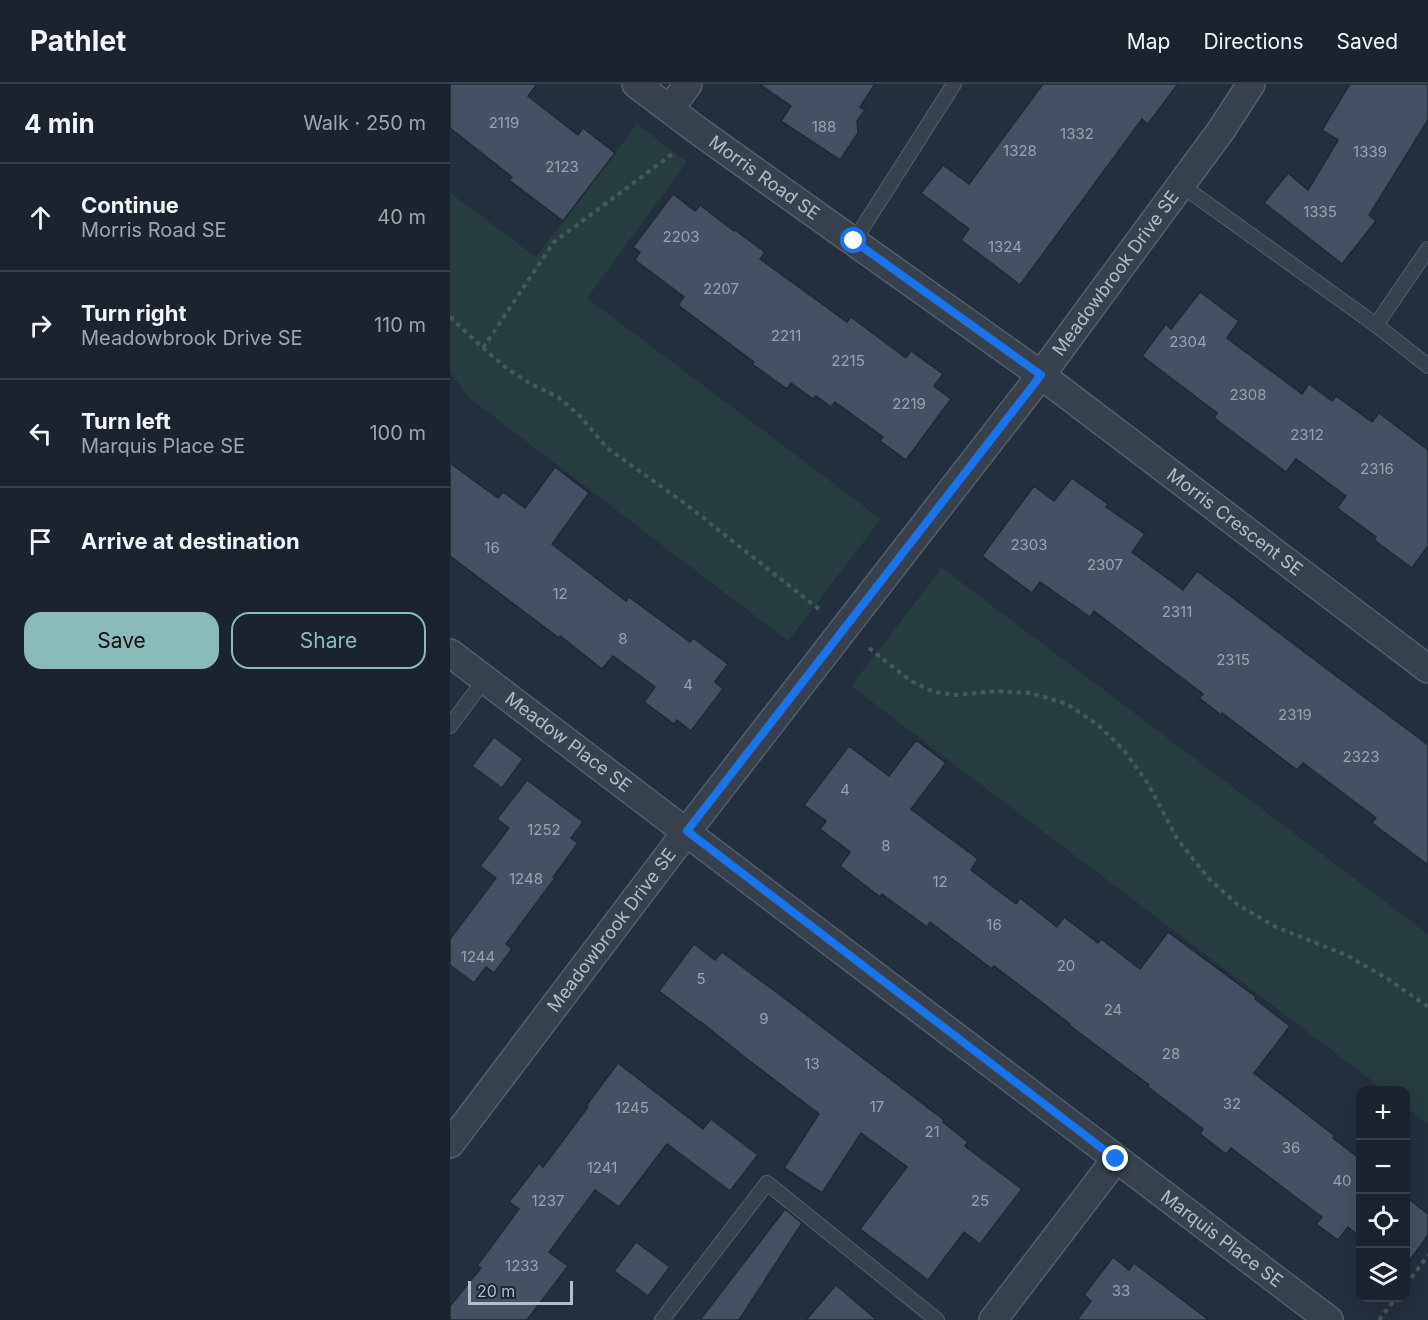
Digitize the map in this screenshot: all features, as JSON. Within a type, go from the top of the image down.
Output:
[{"type":"street","name":"Morris Road SE","points":[[636,84],[1041,375]]},
{"type":"street","points":[[670,110],[688,84]]},
{"type":"street","name":"Meadowbrook Drive SE","points":[[450,1144],[687,831],[1041,375],[1222,129],[1251,84]]},
{"type":"street","name":"Morris Crescent SE","points":[[1041,375],[1425,662]]},
{"type":"street","name":"Meadow Place SE","points":[[450,653],[687,831]]},
{"type":"street","name":"Marquis Place SE","points":[[687,831],[1329,1320]]},
{"type":"street","points":[[993,1320],[1116,1159]]},
{"type":"lane","points":[[854,241],[954,84]]},
{"type":"lane","points":[[1181,185],[1376,325],[1428,366]]},
{"type":"lane","points":[[1376,325],[1428,249]]},
{"type":"lane","points":[[450,726],[485,679]]},
{"type":"lane","points":[[662,1320],[767,1183],[937,1320]]},
{"type":"path","points":[[483,348],[554,242],[671,156],[697,130]]},
{"type":"path","points":[[450,316],[505,367],[529,383],[558,397],[580,416],[607,448],[683,502],[910,681],[934,692],[957,695],[996,691],[1031,693],[1067,704],[1098,726],[1123,749],[1147,783],[1178,840],[1210,880],[1238,904],[1276,927],[1346,955],[1388,979],[1428,1007]]},
{"type":"path","points":[[1410,1280],[1428,1255]]},
{"type":"path","points":[[1380,1320],[1393,1302]]},
{"type":"green space","points":[[637,124],[687,162],[587,298],[881,519],[788,641],[468,397],[450,372],[450,193],[536,257]]},
{"type":"green space","points":[[942,568],[1428,934],[1428,1124],[1410,1110],[1410,1086],[1379,1086],[851,686]]},
{"type":"building","points":[[450,84],[537,84],[528,96],[578,135],[583,128],[615,153],[563,221],[509,180],[512,177],[450,128]]},
{"type":"building","points":[[759,84],[875,84],[860,107],[865,110],[857,121],[858,133],[840,160],[781,121],[791,106]]},
{"type":"building","points":[[1043,84],[1178,84],[1148,124],[1142,119],[1020,285],[961,240],[969,229],[921,193],[943,165],[969,184]]},
{"type":"building","points":[[1350,84],[1428,84],[1428,120],[1369,215],[1376,221],[1342,264],[1264,203],[1288,173],[1308,190],[1338,140],[1322,130]]},
{"type":"building","points":[[673,194],[695,211],[700,205],[765,252],[760,259],[847,322],[851,317],[906,358],[911,351],[943,374],[934,386],[951,399],[906,460],[880,441],[883,437],[835,402],[831,407],[816,396],[813,399],[791,383],[787,389],[752,364],[754,362],[678,305],[684,297],[635,260],[640,252],[633,247]]},
{"type":"building","points":[[1200,292],[1239,321],[1227,338],[1302,394],[1309,384],[1332,401],[1336,396],[1372,422],[1379,413],[1428,450],[1428,546],[1412,568],[1374,540],[1376,537],[1337,508],[1346,496],[1296,459],[1286,472],[1214,418],[1217,413],[1142,356],[1166,324],[1171,329]]},
{"type":"building","points":[[450,463],[498,498],[503,492],[525,508],[555,467],[589,493],[552,544],[626,601],[629,597],[690,642],[693,638],[728,664],[715,682],[723,689],[691,731],[677,720],[674,724],[644,702],[655,687],[613,656],[602,669],[450,556]]},
{"type":"building","points":[[1072,478],[1108,504],[1106,507],[1145,534],[1132,552],[1183,590],[1197,571],[1428,745],[1428,865],[1372,823],[1376,818],[1303,763],[1297,770],[1222,713],[1221,715],[1199,698],[1203,694],[1094,611],[1090,617],[1040,582],[1032,593],[982,556],[1034,486],[1054,501]]},
{"type":"building","points":[[494,737],[523,759],[502,788],[472,766]]},
{"type":"building","points":[[916,740],[946,763],[911,809],[978,859],[971,870],[1016,904],[1020,898],[1057,927],[1064,917],[1098,943],[1101,939],[1140,969],[1168,932],[1256,997],[1255,999],[1290,1026],[1254,1073],[1335,1136],[1333,1138],[1356,1156],[1356,1234],[1348,1227],[1338,1240],[1316,1224],[1322,1217],[1231,1148],[1226,1154],[1200,1134],[1203,1129],[1148,1087],[1149,1085],[994,966],[992,969],[930,922],[927,927],[882,894],[880,897],[840,866],[850,852],[820,829],[826,821],[804,805],[849,746],[889,776]]},
{"type":"building","points":[[527,780],[583,822],[571,838],[578,843],[506,944],[512,949],[494,973],[486,967],[474,983],[450,965],[450,939],[496,878],[480,866],[509,828],[497,819]]},
{"type":"building","points":[[694,944],[715,960],[722,952],[783,997],[944,1120],[943,1122],[968,1142],[965,1146],[1022,1189],[980,1244],[964,1232],[928,1280],[860,1229],[907,1167],[861,1133],[822,1193],[784,1168],[819,1114],[659,991]]},
{"type":"building","points":[[618,1063],[703,1129],[711,1119],[758,1155],[730,1191],[667,1144],[619,1207],[595,1190],[549,1252],[568,1266],[527,1320],[450,1320],[450,1306],[481,1268],[477,1266],[519,1209],[509,1202],[539,1163],[543,1167]]},
{"type":"building","points":[[1410,1200],[1428,1214],[1428,1235],[1410,1260]]},
{"type":"building","points":[[785,1209],[802,1223],[739,1320],[700,1320]]},
{"type":"building","points":[[636,1242],[670,1267],[648,1296],[614,1271]]},
{"type":"building","points":[[1113,1257],[1129,1270],[1134,1263],[1209,1320],[1077,1320],[1091,1301],[1084,1295]]},
{"type":"building","points":[[836,1285],[877,1320],[806,1320]]},
{"type":"route","points":[[854,241],[1041,375],[687,831],[1116,1159]]}]
